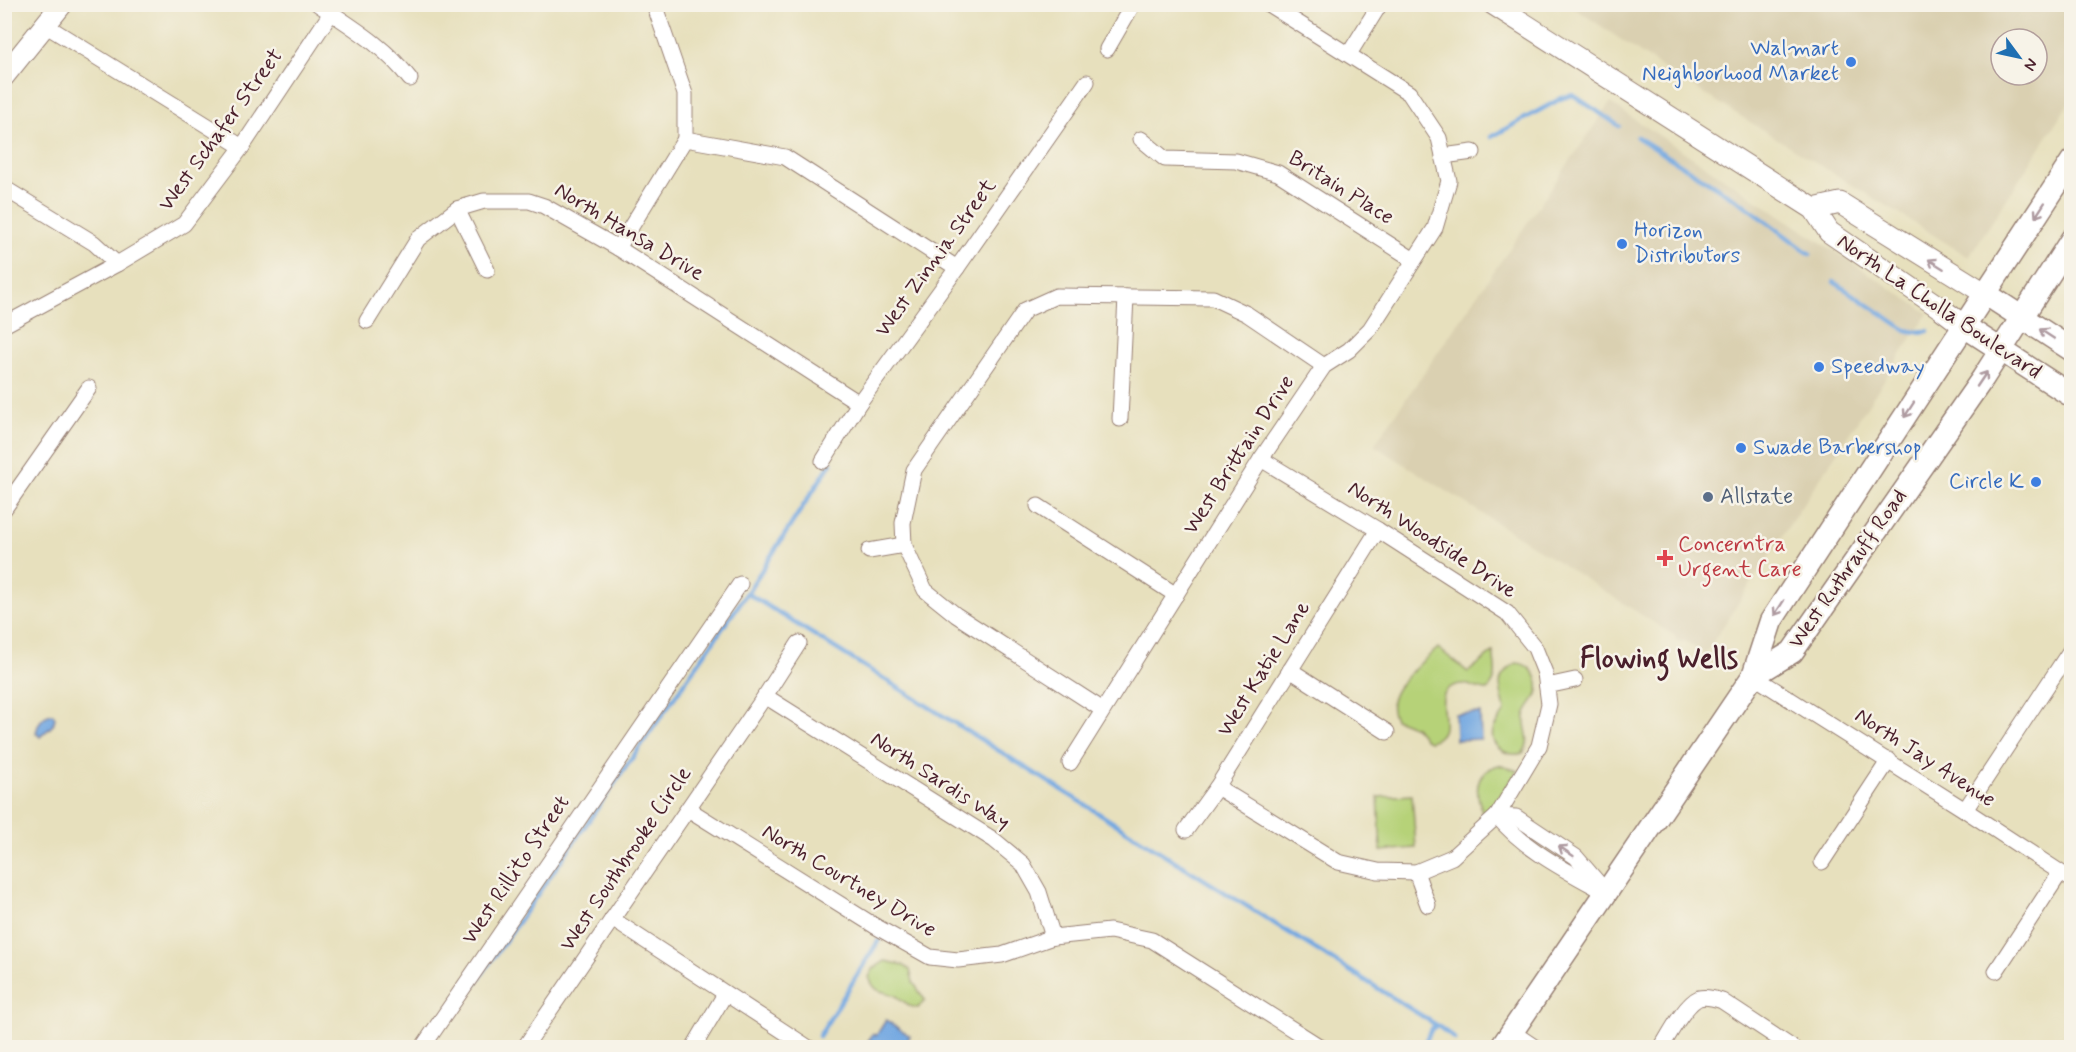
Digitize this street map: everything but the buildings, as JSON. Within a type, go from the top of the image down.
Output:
[{"type":"main road","name":"West Ruthrauff Road","points":[[1506,1040],[1753,676],[1771,621],[2072,160]]},
{"type":"main road","name":"West Ruthrauff Road","points":[[1753,676],[1791,652],[2001,350],[2072,239]]},
{"type":"main road","name":"North La Cholla Boulevard","points":[[1986,294],[2072,350]]},
{"type":"main road","name":"North La Cholla Boulevard","points":[[1965,326],[2072,396]]},
{"type":"street","points":[[4,76],[62,4]]},
{"type":"street","points":[[318,4],[383,49],[410,79]]},
{"type":"street","points":[[618,248],[685,139],[685,94],[654,4]]},
{"type":"street","points":[[1268,4],[1409,93],[1439,138],[1443,156],[1473,152]]},
{"type":"street","points":[[1349,54],[1380,4]]},
{"type":"street","name":"North La Cholla Boulevard","points":[[1493,4],[1814,209],[1829,232],[1965,326]]},
{"type":"street","points":[[1107,49],[1130,6]]},
{"type":"street","name":"West Schafer Street","points":[[4,325],[117,264],[184,224],[242,147],[331,13]]},
{"type":"street","points":[[45,25],[242,147]]},
{"type":"street","name":"West Zinnia Street","points":[[823,461],[859,403],[1087,82]]},
{"type":"street","points":[[685,139],[785,157],[957,268]]},
{"type":"street","name":"Britain Place","points":[[1141,139],[1165,159],[1236,161],[1278,173],[1414,260]]},
{"type":"street","name":"West Brittain Drive","points":[[1070,763],[1261,459],[1324,366],[1349,350],[1370,329],[1436,228],[1449,181],[1443,156]]},
{"type":"street","points":[[4,188],[94,243],[117,264]]},
{"type":"street","name":"North Hansa Drive","points":[[366,321],[418,239],[457,209],[484,201],[529,201],[544,206],[618,248],[859,403]]},
{"type":"street","name":"North La Cholla Boulevard","points":[[1814,209],[1840,204],[1986,294]]},
{"type":"street","points":[[457,209],[487,270]]},
{"type":"street","points":[[1103,710],[956,615],[925,590],[904,545],[903,523],[914,470],[1025,310],[1056,296],[1213,298],[1247,314],[1324,366]]},
{"type":"street","points":[[1120,418],[1126,297]]},
{"type":"street","points":[[4,509],[89,388]]},
{"type":"street","name":"North Woodside Drive","points":[[1261,459],[1378,530],[1507,613],[1535,648],[1545,673],[1549,704],[1539,746],[1497,816],[1452,857],[1416,872]]},
{"type":"street","points":[[1038,506],[1176,595]]},
{"type":"street","name":"West Katie Lane","points":[[1186,830],[1217,787],[1378,530]]},
{"type":"street","points":[[869,551],[904,545]]},
{"type":"street","name":"West Rillito Street","points":[[422,1047],[740,584]]},
{"type":"street","name":"West Southbrooke Circle","points":[[524,1047],[799,643]]},
{"type":"street","points":[[1965,810],[2072,648]]},
{"type":"street","points":[[1290,670],[1388,732]]},
{"type":"street","name":"North Jay Avenue","points":[[1753,676],[1888,760],[2066,876]]},
{"type":"street","points":[[1547,686],[1575,680]]},
{"type":"street","name":"North Sardis Way","points":[[765,696],[994,840],[1023,864],[1039,892],[1053,937]]},
{"type":"street","points":[[1822,862],[1888,760]]},
{"type":"street","points":[[1217,787],[1338,862],[1378,871],[1416,872],[1428,905]]},
{"type":"street","name":"North Courtney Drive","points":[[688,809],[875,927],[930,957],[958,960],[1002,955],[1053,937],[1110,932],[1152,940],[1322,1047]]},
{"type":"street","points":[[1497,816],[1516,817],[1576,857],[1606,892]]},
{"type":"street","points":[[1996,971],[2066,876]]},
{"type":"street","points":[[612,920],[809,1047]]},
{"type":"street","points":[[693,1047],[725,994]]},
{"type":"street","points":[[1661,1047],[1692,1004],[1706,994],[1722,1001],[1793,1047]]},
{"type":"street","points":[[1506,1040],[1536,1047]]},
{"type":"shaded area","points":[[1570,5],[2071,5],[2071,100],[1969,257],[1661,67]]},
{"type":"shaded area","points":[[1610,103],[1928,313],[1705,654],[1685,641],[1676,640],[1675,636],[1374,445]]},
{"type":"green space","points":[[1438,648],[1468,672],[1493,652],[1495,678],[1487,690],[1464,684],[1449,688],[1444,695],[1443,703],[1444,730],[1439,737],[1429,741],[1415,727],[1395,719],[1392,709],[1397,689],[1404,679]]},
{"type":"green space","points":[[1516,663],[1531,669],[1537,678],[1538,689],[1525,716],[1528,738],[1526,748],[1523,753],[1511,754],[1496,745],[1493,734],[1494,728],[1505,711],[1501,680],[1503,674]]},
{"type":"green space","points":[[1498,765],[1518,771],[1486,817],[1481,810],[1478,797],[1479,780],[1491,768]]},
{"type":"green space","points":[[1412,795],[1416,848],[1381,851],[1378,797]]},
{"type":"green space","points":[[885,961],[903,965],[910,970],[913,982],[925,1000],[918,1008],[911,1007],[896,996],[874,987],[869,977],[874,968]]},
{"type":"water","points":[[1480,713],[1481,739],[1456,740],[1455,714]]},
{"type":"water","points":[[53,714],[55,718],[53,725],[40,737],[36,733],[39,723],[46,716]]},
{"type":"water","points":[[886,1020],[910,1036],[903,1047],[878,1047],[868,1041],[873,1034],[876,1036]]},
{"type":"waterway","points":[[1491,137],[1562,98],[1573,95],[1619,126]]},
{"type":"waterway","points":[[1637,137],[1743,204],[1810,254]]},
{"type":"waterway","points":[[1834,282],[1906,330],[1928,331]]},
{"type":"waterway","points":[[470,991],[747,593],[831,463]]},
{"type":"waterway","points":[[747,593],[1438,1026],[1455,1039]]},
{"type":"waterway","points":[[819,1036],[879,940]]},
{"type":"waterway","points":[[1422,1048],[1432,1028],[1438,1026]]},
{"type":"place","name":"Walmart Neighborhood Market","points":[[1851,62]]},
{"type":"place","name":"Horizon Distributors","points":[[1622,244]]},
{"type":"place","name":"Speedway","points":[[1819,367]]},
{"type":"place","name":"Swade Barbershop","points":[[1741,448]]},
{"type":"place","name":"Circle K","points":[[2036,482]]},
{"type":"place","name":"Allstate","points":[[1708,497]]},
{"type":"place","name":"Concerntra Urgent Care","points":[[1665,558]]},
{"type":"district","name":"Flowing Wells","points":[[1659,659]]}]
